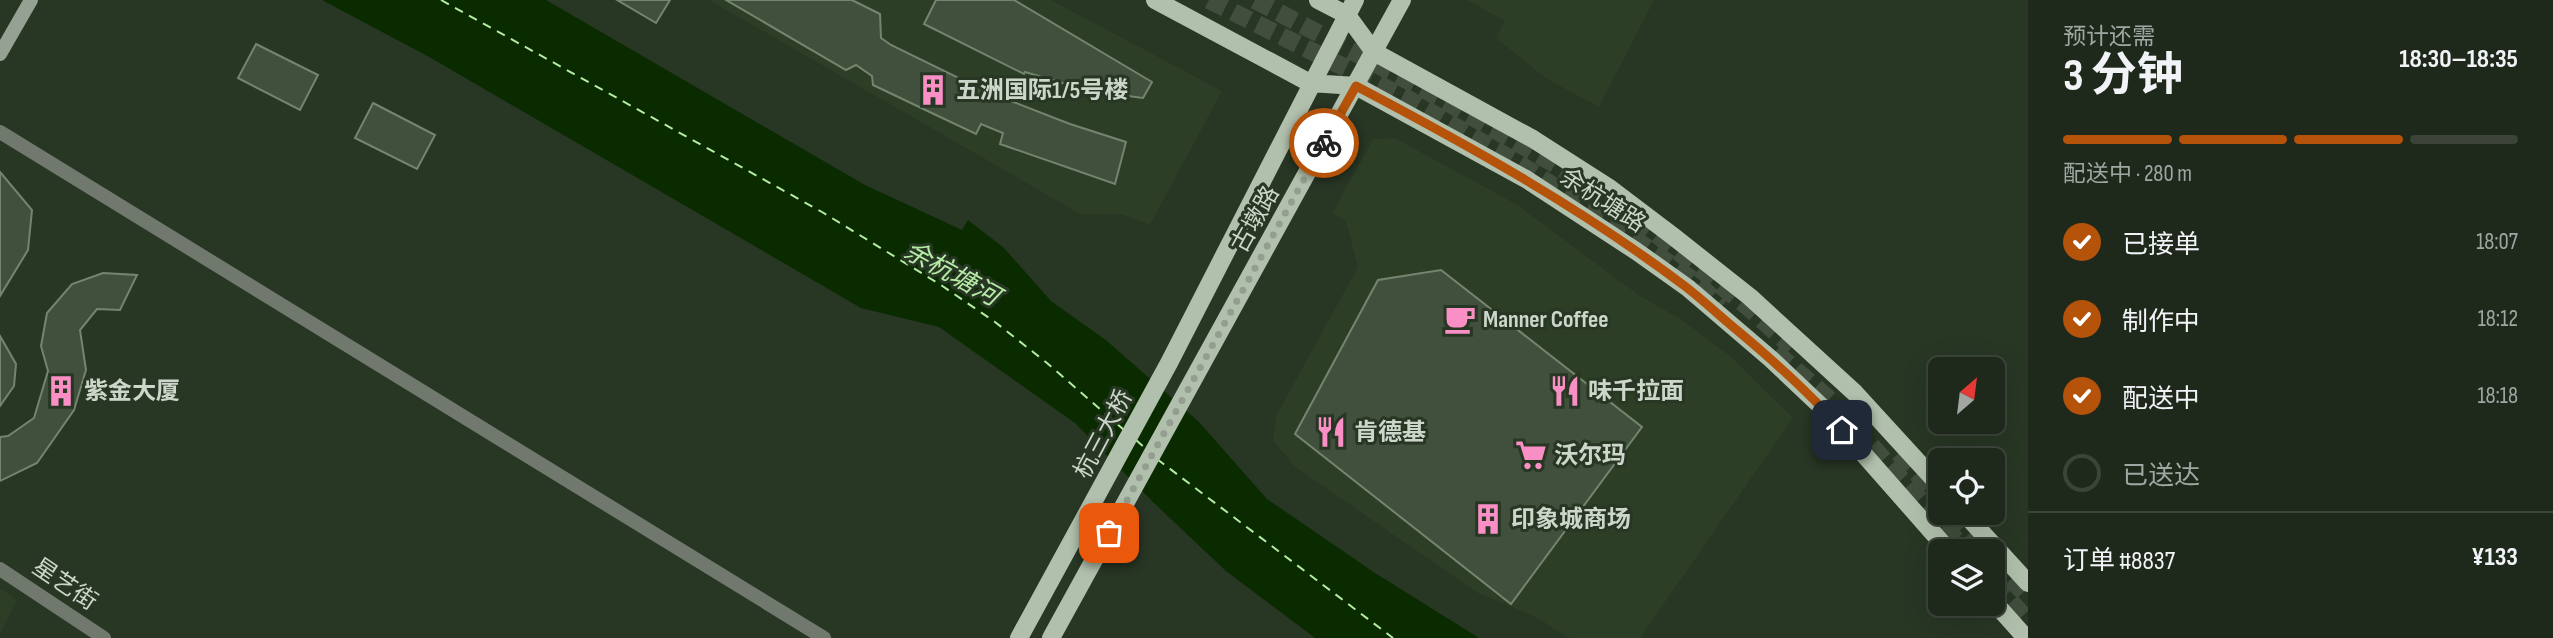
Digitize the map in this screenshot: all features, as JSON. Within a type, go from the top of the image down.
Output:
[{"type":"main road","name":"余杭塘路","points":[[1155,0],[1310,83],[1356,86],[1526,179],[1688,288],[1771,359],[1824,409],[1939,539]]},
{"type":"main road","name":"余杭塘路","points":[[1318,0],[1351,7],[1374,52],[1532,139],[1608,187],[1674,237],[1750,297],[1855,393],[1928,473]]},
{"type":"main road","name":"古墩路","points":[[1051,638],[1402,0]]},
{"type":"main road","name":"古墩路","points":[[1169,363],[1351,7]]},
{"type":"main road","name":"杭三大桥","points":[[1019,638],[1169,363]]},
{"type":"main road","points":[[1975,525],[2028,583]]},
{"type":"main road","points":[[2005,614],[2026,638]]},
{"type":"street","points":[[0,54],[31,0]]},
{"type":"street","points":[[0,132],[824,638]]},
{"type":"street","name":"星艺街","points":[[0,569],[104,638]]},
{"type":"shaded area","points":[[709,0],[1051,0],[1222,91],[1150,225],[1121,214],[1082,215]]},
{"type":"shaded area","points":[[1467,0],[1654,0],[1599,107],[1547,79],[1496,38],[1505,21]]},
{"type":"shaded area","points":[[1395,138],[1516,204],[1640,296],[1682,320],[1731,357],[1793,418],[1640,638],[1569,638],[1536,617],[1478,593],[1294,466],[1273,440],[1276,416],[1358,267],[1346,221],[1332,213],[1373,139]]},
{"type":"shaded area","points":[[0,588],[17,600],[0,634]]},
{"type":"water","name":"余杭塘河","points":[[322,0],[546,0],[865,185],[962,230],[968,220],[1004,248],[1051,301],[1107,341],[1198,421],[1267,499],[1375,573],[1479,638],[1315,638],[1226,571],[1075,423],[939,327],[861,308],[431,58]]},
{"type":"building","points":[[617,0],[670,0],[656,23]]},
{"type":"building","name":"五洲国际1/5号楼","points":[[726,0],[852,0],[880,14],[881,38],[891,45],[989,93],[993,84],[1016,91],[1011,101],[1126,142],[1115,184],[1000,144],[1003,133],[981,124],[976,134],[873,85],[872,76],[856,65],[846,70]]},
{"type":"building","points":[[936,0],[1014,0],[1152,82],[1143,98],[1089,91],[1025,72],[1024,74],[924,24]]},
{"type":"building","points":[[256,44],[318,75],[300,110],[238,78]]},
{"type":"building","points":[[373,103],[435,135],[417,169],[355,138]]},
{"type":"building","points":[[0,172],[32,210],[28,250],[0,296]]},
{"type":"building","name":"印象城商场","points":[[1441,270],[1642,427],[1511,604],[1295,434],[1378,280]]},
{"type":"building","name":"紫金大厦","points":[[103,273],[137,275],[120,310],[97,309],[80,330],[86,370],[74,410],[37,463],[0,481],[0,437],[8,436],[34,418],[48,371],[41,346],[47,313],[72,284]]},
{"type":"building","name":"紫金大厦","points":[[0,336],[16,364],[14,386],[0,406]]},
{"type":"ferry route","points":[[441,0],[822,212],[941,285],[995,322],[1047,363],[1124,430]]},
{"type":"ferry route","points":[[1136,440],[1145,448]]},
{"type":"ferry route","points":[[1157,459],[1393,638]]},
{"type":"tunnel","points":[[1209,0],[1408,99],[1516,162],[1626,233],[1694,281],[1722,306]]},
{"type":"tunnel","points":[[1255,0],[1422,88],[1579,178]]},
{"type":"tunnel","points":[[1636,218],[1748,307],[1792,347]]},
{"type":"tunnel","points":[[1775,352],[1830,400],[1955,539]]},
{"type":"tunnel","points":[[1899,453],[1928,485]]},
{"type":"tunnel","points":[[1963,525],[1976,539]]},
{"type":"tunnel","points":[[2005,572],[2028,597]]},
{"type":"tunnel","points":[[2005,595],[2028,621]]},
{"type":"way so far","points":[[1109,533],[1324,143]]},
{"type":"place","name":"五洲国际1/5号楼","points":[[933,90]]},
{"type":"place","name":"Manner Coffee","points":[[1460,319]]},
{"type":"place","name":"紫金大厦","points":[[61,391]]},
{"type":"place","name":"味千拉面","points":[[1565,391]]},
{"type":"place","name":"肯德基","points":[[1331,432]]},
{"type":"place","name":"沃尔玛","points":[[1531,455]]},
{"type":"place","name":"印象城商场","points":[[1488,519]]},
{"type":"route","points":[[1324,143],[1356,86],[1456,140],[1526,179],[1688,288],[1771,359],[1824,409],[1842,430]]}]
